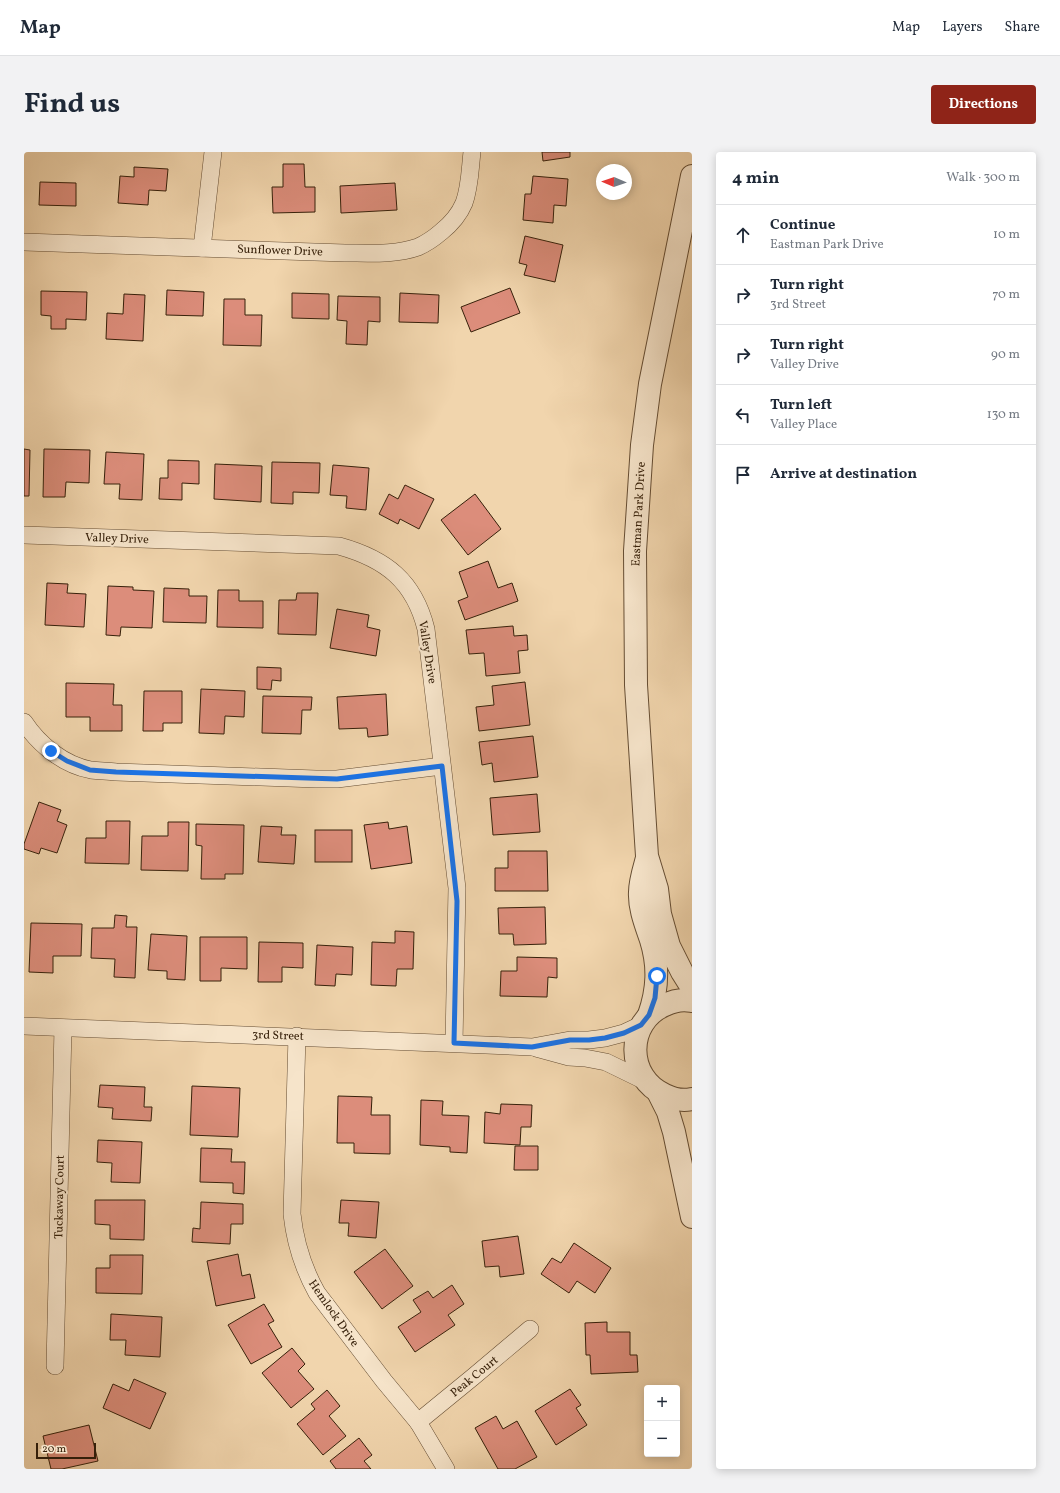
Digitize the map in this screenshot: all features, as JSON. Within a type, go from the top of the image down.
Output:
[{"type":"street","points":[[202,248],[214,152]]},
{"type":"street","name":"Sunflower Drive","points":[[24,242],[376,253],[417,247],[429,242],[448,227],[458,215],[464,202],[468,185],[472,152]]},
{"type":"street","name":"Eastman Park Drive","points":[[692,176],[650,384],[642,445],[635,551],[636,684],[647,856],[657,889],[660,914],[669,946],[692,988]]},
{"type":"street","name":"Valley Drive","points":[[24,534],[339,546],[355,550],[383,564],[402,579],[415,598],[426,629],[442,766],[457,901],[454,1043]]},
{"type":"street","points":[[24,722],[34,736],[51,751],[67,761],[90,770],[337,779],[442,766]]},
{"type":"street","name":"Eastman Park Drive","points":[[647,856],[640,892],[644,917],[655,956],[657,976],[655,998],[636,1039],[635,1054],[638,1068],[652,1086]]},
{"type":"street","points":[[645,1020],[659,1007],[673,1002],[692,1001]]},
{"type":"street","name":"3rd Street","points":[[532,1047],[570,1040],[605,1038],[624,1033],[645,1020]]},
{"type":"street","name":"3rd Street","points":[[24,1026],[297,1036],[532,1047],[569,1057],[606,1062],[652,1086]]},
{"type":"street","name":"Tuckaway Court","points":[[54,1366],[63,1028]]},
{"type":"street","name":"Hemlock Drive","points":[[297,1036],[292,1214],[294,1235],[300,1257],[310,1281],[320,1298],[384,1381],[418,1422],[446,1469]]},
{"type":"street","points":[[652,1086],[672,1098],[687,1100],[692,1099]]},
{"type":"street","points":[[652,1086],[668,1112],[674,1132],[692,1217]]},
{"type":"street","name":"Peak Court","points":[[418,1422],[530,1329]]},
{"type":"building","points":[[542,152],[570,152],[570,157],[543,161]]},
{"type":"building","points":[[283,164],[304,164],[305,187],[315,187],[315,212],[273,213],[272,187],[283,187]]},
{"type":"building","points":[[134,167],[168,169],[166,191],[149,190],[148,205],[118,203],[120,176],[134,177]]},
{"type":"building","points":[[533,176],[568,179],[566,206],[554,205],[553,223],[523,220],[525,194],[531,194]]},
{"type":"building","points":[[40,182],[76,183],[76,206],[39,205]]},
{"type":"building","points":[[395,183],[397,210],[341,213],[340,186]]},
{"type":"building","points":[[525,236],[563,245],[555,282],[524,275],[527,265],[519,263]]},
{"type":"building","points":[[510,288],[520,313],[471,332],[461,307]]},
{"type":"building","points":[[167,290],[204,292],[203,316],[166,315]]},
{"type":"building","points":[[41,291],[87,292],[86,320],[66,319],[66,329],[51,329],[51,316],[41,315]]},
{"type":"building","points":[[292,293],[329,294],[329,319],[292,318]]},
{"type":"building","points":[[400,293],[439,295],[438,323],[399,322]]},
{"type":"building","points":[[124,294],[145,295],[143,341],[106,339],[107,313],[123,314]]},
{"type":"building","points":[[338,296],[380,297],[380,322],[368,321],[367,345],[346,344],[347,321],[337,320]]},
{"type":"building","points":[[224,299],[245,299],[245,315],[262,315],[261,346],[223,345]]},
{"type":"building","points":[[24,449],[30,450],[29,496],[24,496]]},
{"type":"building","points":[[44,449],[90,450],[89,483],[66,482],[65,497],[43,497]]},
{"type":"building","points":[[106,452],[144,454],[142,500],[119,499],[120,484],[104,484]]},
{"type":"building","points":[[168,460],[199,461],[199,484],[182,483],[182,500],[159,499],[160,478],[168,478]]},
{"type":"building","points":[[272,462],[320,463],[319,493],[293,492],[293,504],[271,503]]},
{"type":"building","points":[[215,464],[262,466],[261,502],[214,499]]},
{"type":"building","points":[[333,465],[369,468],[366,510],[346,508],[347,496],[330,495]]},
{"type":"building","points":[[405,485],[434,499],[419,529],[400,519],[398,524],[379,514],[389,494],[398,499]]},
{"type":"building","points":[[475,494],[501,529],[468,555],[441,520]]},
{"type":"building","points":[[488,561],[498,588],[512,583],[518,601],[465,620],[458,601],[468,597],[459,572]]},
{"type":"building","points":[[47,583],[68,584],[67,593],[86,594],[84,627],[45,625]]},
{"type":"building","points":[[108,586],[133,587],[133,590],[154,591],[152,628],[121,627],[120,636],[106,635]]},
{"type":"building","points":[[164,588],[189,589],[189,596],[207,596],[206,623],[163,622]]},
{"type":"building","points":[[218,590],[239,590],[239,601],[263,601],[263,628],[217,627]]},
{"type":"building","points":[[297,593],[318,593],[316,635],[278,634],[279,600],[296,600]]},
{"type":"building","points":[[337,609],[369,615],[367,627],[380,630],[376,656],[330,648]]},
{"type":"building","points":[[513,626],[514,636],[527,635],[528,650],[518,651],[520,673],[486,676],[484,653],[469,654],[466,630]]},
{"type":"building","points":[[257,667],[281,668],[281,681],[272,680],[271,690],[257,689]]},
{"type":"building","points":[[525,682],[530,725],[479,731],[476,707],[494,705],[492,686]]},
{"type":"building","points":[[66,683],[114,684],[113,705],[122,705],[122,731],[90,731],[90,717],[66,717]]},
{"type":"building","points":[[201,689],[245,691],[244,717],[225,716],[224,734],[199,733]]},
{"type":"building","points":[[144,691],[182,691],[182,723],[163,723],[163,731],[143,731]]},
{"type":"building","points":[[386,694],[388,735],[368,737],[367,728],[339,729],[337,697]]},
{"type":"building","points":[[263,696],[312,697],[311,710],[302,710],[301,734],[262,733]]},
{"type":"building","points":[[533,736],[538,777],[494,782],[492,763],[482,765],[479,742]]},
{"type":"building","points":[[537,794],[540,832],[493,835],[490,798]]},
{"type":"building","points":[[39,802],[61,810],[57,821],[67,825],[57,853],[41,848],[39,854],[24,849],[24,844]]},
{"type":"building","points":[[106,821],[130,821],[129,864],[85,863],[86,838],[106,838]]},
{"type":"building","points":[[168,822],[189,822],[188,871],[141,870],[142,836],[168,836]]},
{"type":"building","points":[[388,822],[389,829],[407,826],[412,863],[371,869],[364,825]]},
{"type":"building","points":[[196,824],[244,825],[243,874],[225,874],[225,879],[201,879],[202,846],[196,845]]},
{"type":"building","points":[[261,826],[282,827],[281,835],[296,835],[294,864],[258,862]]},
{"type":"building","points":[[315,830],[352,830],[352,862],[315,862]]},
{"type":"building","points":[[508,851],[547,851],[548,891],[495,891],[495,868],[508,868]]},
{"type":"building","points":[[545,907],[546,944],[514,945],[513,934],[499,934],[498,908]]},
{"type":"building","points":[[115,915],[127,916],[126,927],[137,927],[135,978],[114,977],[115,959],[91,958],[92,928],[114,928]]},
{"type":"building","points":[[31,923],[82,924],[81,956],[53,956],[53,973],[29,972]]},
{"type":"building","points":[[395,931],[414,932],[413,969],[397,969],[396,986],[371,985],[372,942],[395,943]]},
{"type":"building","points":[[151,934],[187,936],[185,980],[167,979],[167,971],[148,970]]},
{"type":"building","points":[[200,937],[247,937],[247,969],[221,968],[221,981],[200,981]]},
{"type":"building","points":[[259,942],[303,943],[303,968],[282,967],[282,982],[258,982]]},
{"type":"building","points":[[317,945],[353,947],[352,975],[336,974],[335,986],[315,985]]},
{"type":"building","points":[[517,957],[557,958],[557,978],[548,977],[547,997],[500,996],[501,971],[517,971]]},
{"type":"building","points":[[100,1085],[145,1087],[144,1107],[152,1107],[151,1121],[112,1119],[113,1108],[98,1107]]},
{"type":"building","points":[[192,1086],[240,1088],[238,1137],[190,1135]]},
{"type":"building","points":[[338,1096],[372,1097],[371,1115],[390,1115],[390,1154],[354,1153],[354,1143],[337,1143]]},
{"type":"building","points":[[421,1100],[443,1101],[442,1115],[469,1116],[467,1153],[450,1152],[450,1147],[420,1145]]},
{"type":"building","points":[[501,1104],[532,1105],[531,1127],[521,1127],[520,1145],[484,1143],[485,1112],[500,1114]]},
{"type":"building","points":[[98,1140],[142,1142],[140,1183],[111,1182],[112,1163],[97,1162]]},
{"type":"building","points":[[515,1146],[538,1146],[538,1170],[514,1170]]},
{"type":"building","points":[[201,1148],[232,1149],[231,1162],[245,1162],[244,1194],[233,1193],[233,1183],[200,1182]]},
{"type":"building","points":[[95,1200],[145,1200],[144,1240],[110,1239],[110,1225],[95,1224]]},
{"type":"building","points":[[341,1200],[379,1202],[376,1238],[348,1236],[349,1223],[339,1223]]},
{"type":"building","points":[[201,1202],[243,1204],[243,1224],[231,1224],[230,1244],[192,1242],[193,1228],[200,1229]]},
{"type":"building","points":[[518,1236],[524,1274],[500,1277],[499,1266],[485,1267],[482,1241]]},
{"type":"building","points":[[574,1243],[611,1268],[595,1293],[577,1281],[569,1293],[541,1274],[552,1258],[561,1263]]},
{"type":"building","points":[[385,1249],[413,1286],[382,1309],[354,1272]]},
{"type":"building","points":[[238,1254],[242,1276],[250,1274],[255,1298],[216,1306],[207,1261]]},
{"type":"building","points":[[110,1255],[143,1255],[142,1294],[96,1293],[96,1268],[110,1268]]},
{"type":"building","points":[[452,1285],[464,1304],[448,1315],[455,1325],[415,1352],[398,1327],[421,1312],[413,1300],[428,1291],[433,1298]]},
{"type":"building","points":[[264,1304],[274,1321],[268,1324],[282,1347],[251,1364],[228,1325]]},
{"type":"building","points":[[111,1314],[162,1317],[160,1357],[125,1355],[126,1340],[110,1340]]},
{"type":"building","points":[[607,1322],[607,1332],[630,1332],[630,1355],[637,1355],[638,1372],[591,1374],[590,1355],[586,1355],[585,1323]]},
{"type":"building","points":[[292,1348],[305,1364],[298,1371],[314,1389],[291,1408],[262,1373]]},
{"type":"building","points":[[134,1379],[166,1393],[150,1429],[103,1408],[113,1384],[129,1391]]},
{"type":"building","points":[[570,1389],[581,1405],[576,1408],[587,1425],[556,1445],[535,1411]]},
{"type":"building","points":[[327,1390],[340,1406],[329,1416],[346,1436],[323,1455],[297,1424],[315,1409],[311,1404]]},
{"type":"building","points":[[496,1416],[503,1429],[517,1421],[537,1457],[515,1469],[498,1469],[475,1428]]},
{"type":"building","points":[[89,1425],[98,1461],[62,1469],[51,1469],[43,1436]]},
{"type":"building","points":[[359,1438],[372,1455],[364,1461],[371,1469],[336,1469],[330,1461]]},
{"type":"route","points":[[51,751],[67,761],[90,770],[116,772],[337,779],[442,766],[457,888],[454,1043],[532,1047],[570,1040],[605,1038],[624,1033],[641,1025],[649,1015],[655,998],[657,976]]}]
